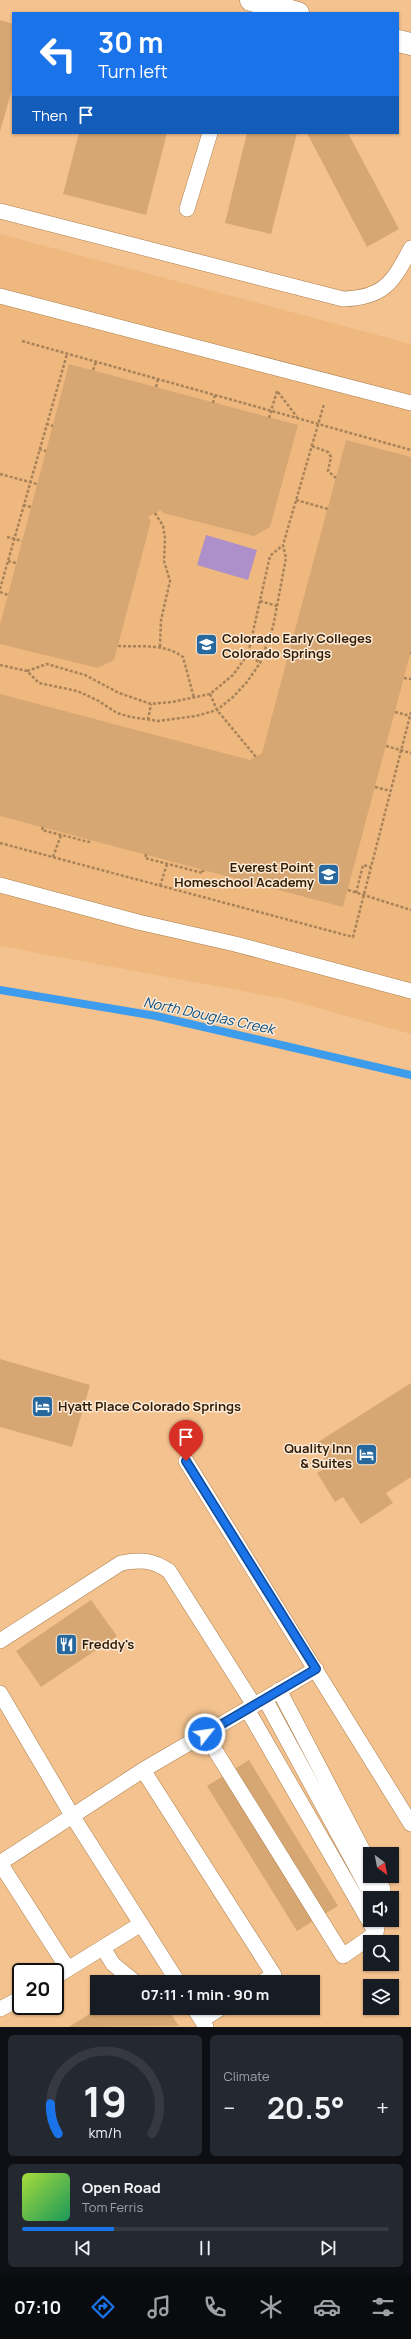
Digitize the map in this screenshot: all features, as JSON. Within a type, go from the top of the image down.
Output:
[{"type":"main road","points":[[251,0],[294,12]]},
{"type":"main road","points":[[399,40],[411,44]]},
{"type":"lane","points":[[247,12],[251,0]]},
{"type":"lane","points":[[187,209],[210,134]]},
{"type":"lane","points":[[0,211],[343,299],[364,299],[385,287],[401,268],[411,248]]},
{"type":"lane","points":[[0,296],[411,403]]},
{"type":"lane","points":[[0,885],[138,922],[235,944],[411,991]]},
{"type":"lane","points":[[186,1461],[411,1824]]},
{"type":"lane","points":[[0,1641],[121,1563],[140,1559],[158,1564],[169,1572],[256,1704],[369,1891]]},
{"type":"lane","points":[[55,1963],[0,1863],[144,1770],[316,1669]]},
{"type":"lane","points":[[279,1690],[363,1851]]},
{"type":"lane","points":[[0,1693],[73,1817],[174,1975]]},
{"type":"lane","points":[[256,1704],[363,1900]]},
{"type":"lane","points":[[205,1734],[343,1956],[376,1927]]},
{"type":"lane","points":[[144,1770],[274,1975]]},
{"type":"lane","points":[[64,1971],[141,1924]]},
{"type":"lane","points":[[103,1948],[114,1964],[127,1975]]},
{"type":"lane","points":[[0,2009],[12,2003]]},
{"type":"path","points":[[22,341],[411,450]]},
{"type":"path","points":[[0,589],[67,354]]},
{"type":"path","points":[[93,370],[96,362]]},
{"type":"path","points":[[269,418],[283,370]]},
{"type":"path","points":[[156,387],[158,379]]},
{"type":"path","points":[[27,671],[39,683],[77,691],[96,700],[117,713],[148,720],[158,721],[188,717],[217,710],[234,697],[248,682],[260,663],[273,627],[286,558],[283,545],[330,382]]},
{"type":"path","points":[[277,391],[297,417]]},
{"type":"path","points":[[213,403],[215,395]]},
{"type":"path","points":[[46,424],[53,426]]},
{"type":"path","points":[[312,446],[328,452],[331,457],[328,472],[336,478]]},
{"type":"path","points":[[39,449],[46,450]]},
{"type":"path","points":[[0,474],[38,484]]},
{"type":"path","points":[[296,500],[328,509]]},
{"type":"path","points":[[23,505],[31,507]]},
{"type":"path","points":[[155,513],[164,532],[164,561],[170,580],[162,620],[160,646]]},
{"type":"path","points":[[7,537],[22,541]]},
{"type":"path","points":[[0,665],[27,671],[47,664],[85,675],[119,693],[151,704],[194,698],[210,694],[233,675],[248,654],[270,556],[283,545]]},
{"type":"path","points":[[8,561],[16,563]]},
{"type":"path","points":[[0,592],[8,595]]},
{"type":"path","points":[[260,601],[277,606]]},
{"type":"path","points":[[118,646],[160,646],[173,650],[183,657],[194,698]]},
{"type":"path","points":[[248,654],[260,663]]},
{"type":"path","points":[[404,678],[411,680]]},
{"type":"path","points":[[210,694],[217,710],[256,756]]},
{"type":"path","points":[[148,720],[151,704]]},
{"type":"path","points":[[395,712],[410,716]]},
{"type":"path","points":[[0,843],[353,937],[411,712]]},
{"type":"path","points":[[386,746],[411,753]]},
{"type":"path","points":[[375,787],[391,790]]},
{"type":"path","points":[[43,827],[42,830],[60,835],[89,842],[90,840]]},
{"type":"path","points":[[53,857],[60,835]]},
{"type":"path","points":[[146,854],[145,858],[203,873],[203,870]]},
{"type":"path","points":[[160,886],[167,864]]},
{"type":"path","points":[[356,893],[363,865],[371,867]]},
{"type":"path","points":[[348,890],[411,910]]},
{"type":"shaded area","name":"Colorado Early Colleges Colorado Springs","points":[[0,234],[411,344],[411,1034],[286,999],[0,946]]},
{"type":"shaded area","points":[[206,535],[257,550],[248,580],[197,565]]},
{"type":"building","points":[[0,20],[12,24],[12,90],[0,132]]},
{"type":"building","points":[[79,134],[167,134],[146,215],[63,194]]},
{"type":"building","points":[[247,134],[297,134],[271,234],[225,223]]},
{"type":"building","points":[[308,134],[349,134],[399,229],[367,247]]},
{"type":"building","points":[[69,364],[298,425],[270,527],[254,536],[163,513],[161,510],[148,517],[151,521],[114,660],[98,668],[0,644],[0,625]]},
{"type":"building","points":[[346,440],[411,457],[411,651],[343,907],[0,816],[0,694],[250,760],[262,753]]},
{"type":"building","name":"Hyatt Place Colorado Springs","points":[[0,1359],[90,1385],[72,1447],[0,1427]]},
{"type":"building","name":"Quality Inn & Suites","points":[[411,1383],[411,1477],[386,1493],[393,1503],[361,1524],[343,1497],[335,1502],[317,1473],[329,1466],[315,1444]]},
{"type":"building","name":"Freddy's","points":[[91,1600],[117,1636],[41,1687],[16,1651]]},
{"type":"building","points":[[249,1760],[338,1906],[297,1931],[207,1786]]},
{"type":"building","points":[[90,2014],[90,2015],[172,2015],[179,2026],[69,2027]]},
{"type":"waterway","name":"North Douglas Creek","points":[[0,990],[156,1016],[411,1075]]},
{"type":"place","name":"Colorado Early Colleges Colorado Springs","points":[[206,645]]},
{"type":"place","name":"Everest Point Homeschool Academy","points":[[329,874]]},
{"type":"place","name":"Hyatt Place Colorado Springs","points":[[42,1406]]},
{"type":"place","name":"Quality Inn & Suites","points":[[367,1455]]},
{"type":"place","name":"Freddy's","points":[[66,1644]]},
{"type":"route","points":[[186,1461],[316,1669],[205,1734]]}]
